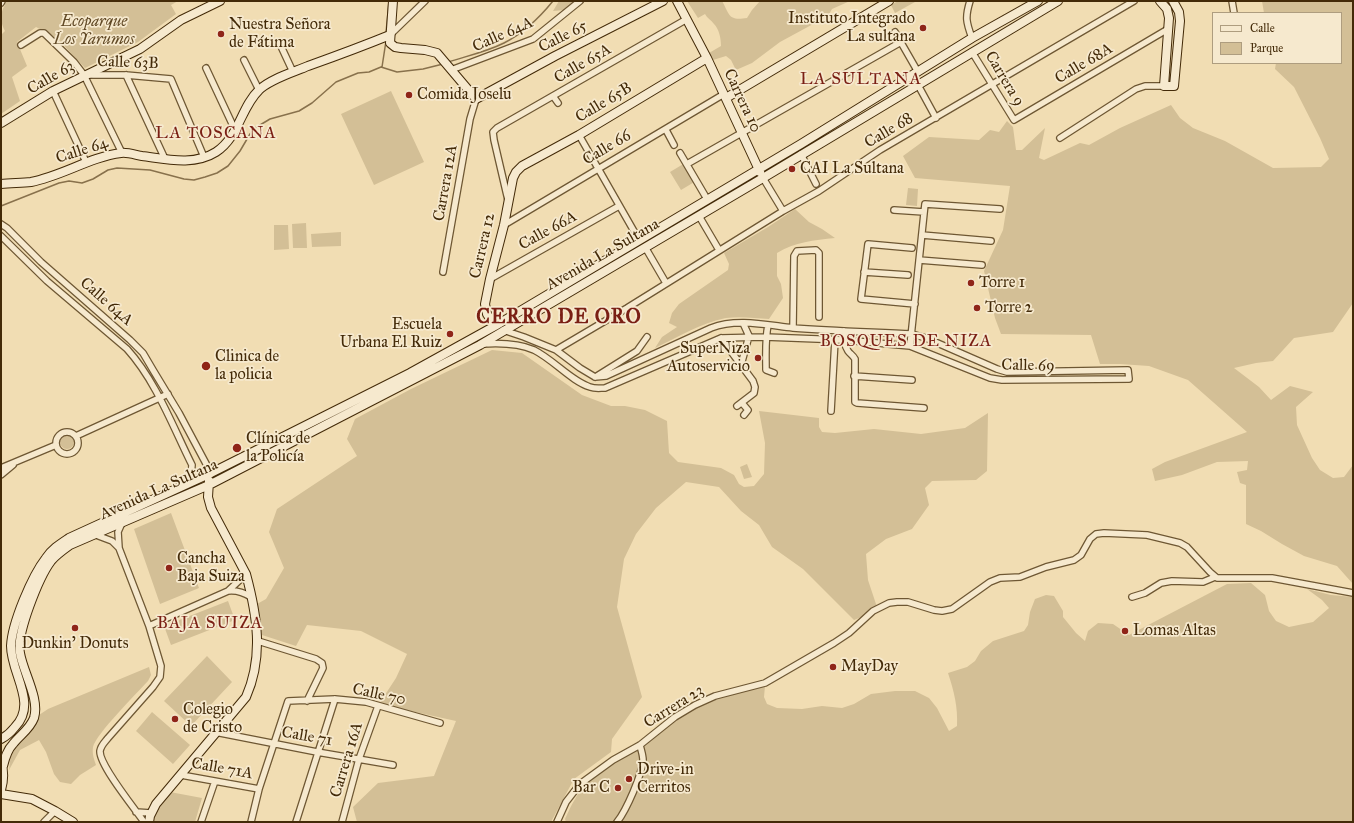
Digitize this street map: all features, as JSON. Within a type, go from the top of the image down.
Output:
[{"type":"street","name":"Calle 63","points":[[1,123],[53,91],[140,49],[181,20],[220,1]]},
{"type":"street","points":[[393,1],[390,43],[395,47],[437,53],[476,99]]},
{"type":"street","name":"Calle 64","points":[[1,184],[31,182],[86,162],[122,153],[190,161],[216,152],[228,142],[253,98],[266,84],[293,72],[390,35],[425,1]]},
{"type":"street","name":"Calle 64A","points":[[450,68],[533,39],[580,1]]},
{"type":"street","name":"Calle 65","points":[[476,99],[555,56],[663,1]]},
{"type":"street","name":"Carrera 10","points":[[677,1],[707,58],[763,178],[783,211]]},
{"type":"street","name":"Calle 66","points":[[504,225],[889,1]]},
{"type":"street","points":[[970,1],[966,12],[966,22],[972,38]]},
{"type":"street","name":"Avenida La Sultana","points":[[1,790],[4,780],[2,764],[12,744],[29,728],[34,718],[36,708],[33,693],[20,653],[19,642],[30,605],[51,561],[70,545],[209,485],[462,349],[494,326],[597,267],[972,38],[1038,1]]},
{"type":"street","name":"Avenida La Sultana","points":[[1,739],[6,737],[19,722],[24,712],[25,704],[12,655],[13,630],[38,570],[46,557],[55,548],[69,538],[210,473],[410,373],[462,349],[480,344],[699,216],[1058,1]]},
{"type":"street","name":"Calle 68","points":[[556,350],[783,211],[819,191],[880,150],[1134,1]]},
{"type":"street","points":[[1160,1],[1167,9],[1169,18],[1164,86]]},
{"type":"street","points":[[1060,138],[1136,89],[1145,86],[1174,86],[1180,21],[1179,12],[1173,1]]},
{"type":"street","points":[[1232,1],[1234,12]]},
{"type":"street","name":"Calle 65A","points":[[508,201],[494,140],[494,132],[497,128],[687,19]]},
{"type":"street","name":"Calle 68A","points":[[1014,120],[1168,29]]},
{"type":"street","points":[[895,32],[918,72]]},
{"type":"street","points":[[20,45],[40,33],[44,33],[74,62],[84,75],[122,153]]},
{"type":"street","points":[[279,42],[293,72]]},
{"type":"street","points":[[687,164],[901,42]]},
{"type":"street","name":"Carrera 9","points":[[972,52],[1014,120]]},
{"type":"street","name":"Calle 65B","points":[[516,172],[522,166],[579,135],[707,58]]},
{"type":"street","points":[[244,60],[259,90]]},
{"type":"street","points":[[206,68],[235,130]]},
{"type":"street","name":"Calle 63B","points":[[84,75],[126,75],[171,79],[204,157]]},
{"type":"street","points":[[126,75],[165,159]]},
{"type":"street","points":[[918,85],[936,118]]},
{"type":"street","points":[[53,91],[86,162]]},
{"type":"street","points":[[553,96],[558,103]]},
{"type":"street","name":"Carrera 12A","points":[[443,272],[470,119],[476,99]]},
{"type":"street","points":[[666,130],[674,145]]},
{"type":"street","points":[[579,135],[639,240]]},
{"type":"street","points":[[680,153],[707,199]]},
{"type":"street","points":[[802,154],[816,184]]},
{"type":"street","name":"Carrera 12","points":[[494,326],[488,314],[486,304],[490,279],[504,225],[513,178],[516,172]]},
{"type":"street","points":[[910,346],[925,204],[1000,209]]},
{"type":"street","name":"Calle 66A","points":[[490,279],[619,206]]},
{"type":"street","points":[[894,210],[924,212]]},
{"type":"street","points":[[699,216],[719,250]]},
{"type":"street","name":"Calle 64A","points":[[1,224],[69,287],[138,347],[179,413],[210,473]]},
{"type":"street","points":[[922,235],[991,241]]},
{"type":"street","name":"Calle 64A","points":[[1,236],[47,281],[127,349],[141,367],[159,398],[192,465],[191,476],[184,485]]},
{"type":"street","points":[[912,248],[868,244],[861,299],[915,304]]},
{"type":"street","points":[[645,247],[666,282]]},
{"type":"street","points":[[793,328],[794,256],[797,251],[816,250],[819,253],[819,317]]},
{"type":"street","points":[[919,260],[982,265]]},
{"type":"street","points":[[864,272],[908,275]]},
{"type":"street","name":"Calle 69","points":[[480,344],[500,343],[532,349],[546,357],[582,384],[591,388],[605,388],[721,338],[749,336],[835,340],[845,343],[910,346],[990,378],[1002,380],[1128,379],[1128,370],[1007,372],[926,338],[912,334],[793,328],[732,322],[720,324],[606,376],[595,377]]},
{"type":"street","points":[[741,365],[749,336],[743,323]]},
{"type":"street","points":[[768,325],[765,336],[767,346],[766,370],[774,373]]},
{"type":"street","points":[[494,326],[556,350],[595,377],[637,351],[647,337]]},
{"type":"street","points":[[844,331],[845,343],[848,352],[853,355],[855,359],[855,400],[857,403],[924,408]]},
{"type":"street","points":[[721,338],[753,381],[755,387],[754,393],[740,405],[748,410],[744,415]]},
{"type":"street","points":[[831,411],[835,340]]},
{"type":"street","points":[[854,376],[912,380]]},
{"type":"street","points":[[76,436],[159,398],[169,396]]},
{"type":"street","points":[[69,432],[76,436],[78,440],[77,447],[71,453],[62,452],[56,445],[58,436],[63,433],[69,432]]},
{"type":"street","points":[[1,468],[56,445]]},
{"type":"street","points":[[1,475],[20,460]]},
{"type":"street","points":[[149,822],[151,813],[156,804],[246,696],[252,683],[258,641],[251,597],[246,574],[212,508],[208,496],[210,473]]},
{"type":"street","points":[[118,548],[118,532],[122,523]]},
{"type":"street","name":"Carrera 23","points":[[557,822],[566,802],[580,784],[613,760],[640,745],[675,717],[695,705],[715,696],[765,683],[849,633],[873,611],[889,603],[908,602],[942,611],[952,609],[990,582],[1000,578],[1020,577],[1046,567],[1074,560],[1081,555],[1090,540],[1096,534],[1104,533],[1147,535],[1180,543],[1187,547],[1214,577]]},
{"type":"street","points":[[96,534],[112,541],[118,548],[149,626],[161,666],[160,677],[153,687],[102,744],[100,750],[101,757],[106,767],[144,822]]},
{"type":"street","points":[[228,591],[246,574]]},
{"type":"street","points":[[1132,598],[1145,593],[1161,582],[1203,582],[1214,577],[1224,579],[1272,578],[1353,593]]},
{"type":"street","points":[[149,626],[228,591],[236,590],[251,597]]},
{"type":"street","points":[[258,641],[316,659],[322,663],[323,668],[307,700]]},
{"type":"street","points":[[296,822],[317,752],[335,700]]},
{"type":"street","name":"Calle 70","points":[[274,744],[288,701],[335,700],[366,702],[440,723]]},
{"type":"street","name":"Carrera 16A","points":[[342,822],[359,759],[378,706]]},
{"type":"street","name":"Calle 71","points":[[215,732],[394,765]]},
{"type":"street","points":[[251,822],[259,789],[274,744]]},
{"type":"street","points":[[617,822],[624,811],[640,774],[643,761],[640,745]]},
{"type":"street","name":"Calle 71A","points":[[181,775],[259,789]]},
{"type":"street","points":[[201,822],[214,781]]},
{"type":"street","points":[[1,790],[12,796],[32,799],[73,822]]},
{"type":"street","points":[[44,822],[55,811]]},
{"type":"street","points":[[136,812],[151,813]]},
{"type":"green space","name":"Ecoparque Los Yarumos","points":[[4,1],[178,1],[171,5],[176,14],[138,42],[85,68],[57,38],[36,27],[17,42],[27,66],[12,77],[20,101],[1,114],[1,35],[5,31],[1,18],[5,5]]},
{"type":"green space","points":[[559,1],[574,1],[565,10],[553,11]]},
{"type":"green space","points":[[687,1],[722,1],[730,16],[736,19],[741,19],[747,18],[760,1],[850,1],[832,9],[828,16],[780,42],[752,63],[736,70],[731,60],[726,56],[713,60],[709,53],[721,46],[720,37],[716,26],[705,14],[698,18]]},
{"type":"green space","points":[[898,1],[915,2],[895,13],[891,5]]},
{"type":"green space","points":[[1262,1],[1353,1],[1353,303],[1333,332],[1294,338],[1273,361],[1234,368],[1259,387],[1271,400],[1290,386],[1313,392],[1296,407],[1297,425],[1312,458],[1320,470],[1333,478],[1344,477],[1353,465],[1353,584],[1337,566],[1304,556],[1246,524],[1246,485],[1240,483],[1237,472],[1247,470],[1248,461],[1217,462],[1182,475],[1155,481],[1152,469],[1165,462],[1247,432],[1188,380],[1149,366],[1100,364],[1091,335],[1001,334],[995,318],[984,271],[1003,230],[1010,186],[915,178],[903,156],[929,137],[979,140],[990,130],[999,132],[1007,121],[1013,127],[1016,150],[1022,150],[1045,128],[1039,158],[1044,160],[1080,143],[1089,145],[1120,128],[1171,105],[1180,118],[1193,128],[1225,141],[1273,168],[1321,167],[1329,159],[1320,138],[1294,87],[1275,69],[1276,64],[1342,64],[1342,12],[1264,12]]},
{"type":"green space","points":[[391,91],[424,162],[374,185],[341,114]]},
{"type":"green space","points":[[685,163],[696,181],[681,190],[670,172]]},
{"type":"green space","points":[[908,188],[918,189],[917,206],[906,205]]},
{"type":"green space","points":[[795,209],[809,222],[835,238],[798,244],[777,253],[777,276],[781,284],[783,298],[769,319],[737,317],[717,320],[655,348],[662,337],[677,327],[669,323],[672,313],[679,304],[728,270],[729,264],[724,253]]},
{"type":"green space","points":[[306,223],[307,248],[293,248],[292,224]]},
{"type":"green space","points":[[274,225],[288,225],[289,249],[274,250]]},
{"type":"green space","points":[[341,232],[341,246],[312,247],[311,234]]},
{"type":"green space","points":[[492,350],[522,353],[582,395],[611,406],[625,406],[645,410],[667,421],[669,453],[678,462],[721,468],[734,475],[739,484],[744,487],[754,486],[764,474],[765,443],[759,411],[819,418],[819,427],[822,432],[835,433],[874,429],[921,434],[965,428],[988,413],[987,471],[976,480],[932,481],[925,488],[929,505],[912,529],[886,539],[866,554],[868,580],[878,610],[854,620],[803,569],[772,547],[759,525],[741,511],[719,487],[686,482],[656,508],[636,534],[624,559],[617,607],[642,697],[612,739],[611,752],[574,779],[551,822],[357,822],[353,807],[378,783],[434,776],[456,721],[379,704],[396,678],[407,654],[361,631],[307,625],[296,646],[262,635],[257,604],[266,599],[284,568],[269,532],[277,509],[357,456],[347,439],[355,419],[411,389]]},
{"type":"green space","points":[[67,435],[72,437],[74,442],[72,447],[67,449],[62,447],[60,442],[62,437]]},
{"type":"green space","points":[[747,464],[752,477],[744,479],[740,467]]},
{"type":"green space","name":"Cancha Baja Suiza","points":[[171,513],[199,588],[160,604],[134,529]]},
{"type":"green space","points":[[1251,583],[1265,595],[1269,611],[1276,621],[1289,627],[1313,622],[1329,608],[1322,600],[1307,589],[1331,595],[1353,597],[1353,822],[566,822],[565,819],[577,795],[587,783],[600,772],[677,718],[695,707],[715,698],[734,692],[765,686],[764,697],[767,704],[777,708],[802,709],[822,706],[842,708],[854,704],[871,694],[895,691],[915,691],[929,698],[937,708],[949,731],[957,726],[957,712],[948,673],[967,667],[975,661],[981,651],[993,641],[1024,631],[1028,625],[1030,612],[1035,599],[1046,595],[1054,596],[1063,611],[1063,617],[1076,633],[1085,641],[1088,631],[1098,623],[1113,624],[1129,635],[1227,584]]},
{"type":"green space","points":[[228,601],[235,620],[171,645],[164,626]]},
{"type":"green space","points":[[207,656],[232,682],[191,726],[164,701]]},
{"type":"green space","points":[[149,667],[151,675],[148,681],[101,733],[96,741],[93,747],[93,756],[96,765],[80,775],[71,784],[60,782],[54,774],[46,752],[39,740],[20,750],[9,770],[11,753],[21,739],[32,730],[39,715],[48,709]]},
{"type":"green space","points":[[152,712],[190,745],[173,764],[136,731]]},
{"type":"green space","points":[[170,792],[202,798],[195,822],[152,822],[152,815]]},
{"type":"waterway","points":[[386,33],[389,1]]},
{"type":"waterway","points":[[448,62],[490,49],[511,39],[530,25],[553,1]]},
{"type":"waterway","points":[[382,67],[386,41]]},
{"type":"waterway","points":[[1,206],[59,183],[69,181],[82,183],[93,179],[108,170],[117,168],[150,170],[184,179],[194,180],[205,177],[217,173],[228,166],[255,128],[270,119],[299,111],[312,103],[336,82],[358,73],[369,72],[381,67],[397,72],[423,69],[443,64]]},
{"type":"place","name":"Instituto Integrado La sultana","points":[[923,28]]},
{"type":"place","name":"Nuestra Señora de Fátima","points":[[221,34]]},
{"type":"place","name":"Comida Joselu","points":[[409,95]]},
{"type":"place","name":"CAI La Sultana","points":[[792,169]]},
{"type":"place","name":"Torre 1","points":[[971,283]]},
{"type":"place","name":"Torre 2","points":[[977,308]]},
{"type":"place","name":"Escuela Urbana El Ruiz","points":[[450,334]]},
{"type":"place","name":"SuperNiza Autoservicio","points":[[758,358]]},
{"type":"place","name":"Clinica de la policia","points":[[206,366]]},
{"type":"place","name":"Clínica de la Policía","points":[[237,448]]},
{"type":"place","name":"Cancha Baja Suiza","points":[[169,568]]},
{"type":"place","name":"Dunkin' Donuts","points":[[75,628]]},
{"type":"place","name":"Lomas Altas","points":[[1125,631]]},
{"type":"place","name":"MayDay","points":[[833,667]]},
{"type":"place","name":"Colegio de Cristo","points":[[175,719]]},
{"type":"place","name":"Drive-in Cerritos","points":[[629,779]]},
{"type":"place","name":"Bar C","points":[[618,788]]},
{"type":"district","name":"LA SULTANA","points":[[861,80]]},
{"type":"district","name":"LA TOSCANA","points":[[216,134]]},
{"type":"district","name":"CERRO DE ORO","points":[[559,318]]},
{"type":"district","name":"BOSQUES DE NIZA","points":[[906,342]]},
{"type":"district","name":"BAJA SUIZA","points":[[210,624]]}]
